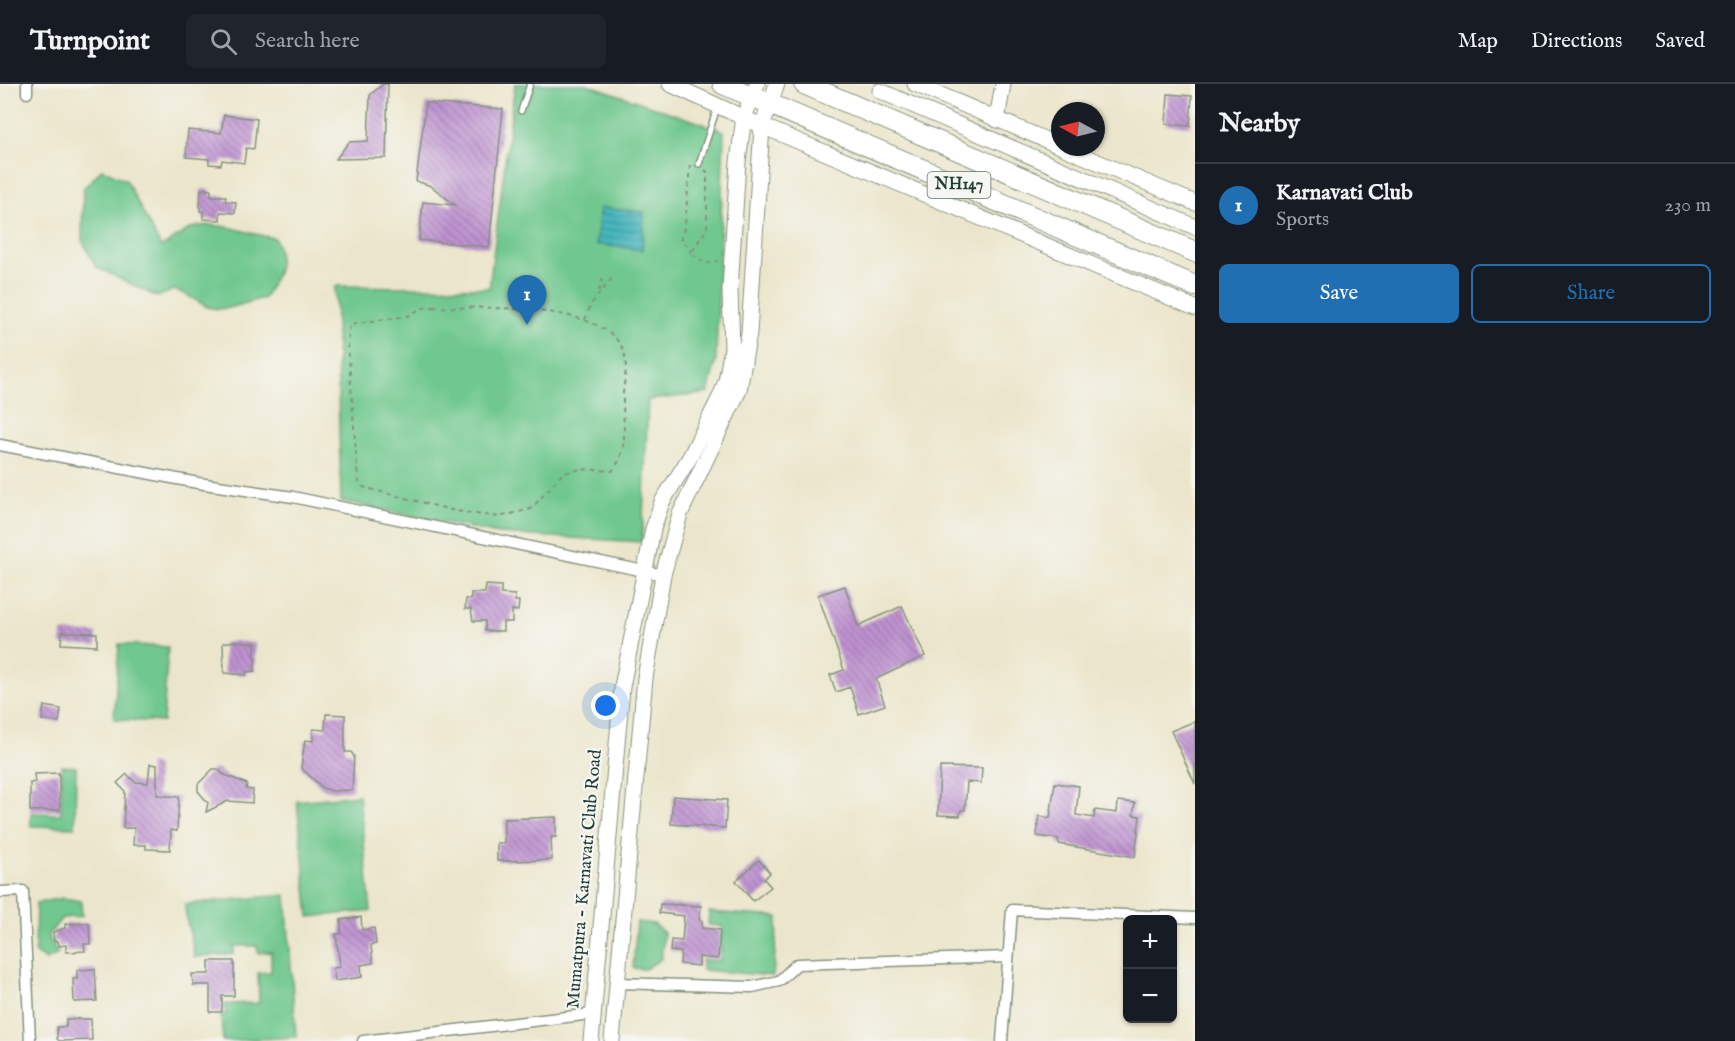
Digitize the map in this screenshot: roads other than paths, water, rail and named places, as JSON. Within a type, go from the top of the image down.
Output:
[{"type":"highway","name":"NH147","points":[[723,84],[759,95],[1195,286]]},
{"type":"highway","name":"NH147","points":[[804,84],[1195,252]]},
{"type":"street","points":[[670,84],[762,126],[1195,308]]},
{"type":"street","points":[[612,1041],[645,678],[663,575],[680,514],[739,390],[748,333],[762,126],[759,95],[777,84]]},
{"type":"street","points":[[915,84],[1051,143]]},
{"type":"street","points":[[997,120],[1003,84]]},
{"type":"street","points":[[872,113],[881,87],[1195,227]]},
{"type":"street","name":"Mumatpura - Karnavati Club Road","points":[[591,1041],[622,687],[653,529],[662,502],[690,458],[726,381],[732,348],[730,290],[738,162],[744,117],[759,95]]},
{"type":"street","points":[[1083,156],[1195,203]]},
{"type":"street","points":[[0,445],[198,483],[293,497],[663,575]]},
{"type":"street","points":[[0,891],[22,891],[30,1041]]},
{"type":"street","points":[[1002,1041],[1012,910],[1195,918]]},
{"type":"street","points":[[617,983],[752,987],[780,981],[797,964],[1008,957]]},
{"type":"street","points":[[363,1041],[592,1014]]},
{"type":"lane","points":[[521,111],[530,84]]},
{"type":"lane","points":[[699,164],[718,105]]},
{"type":"water","points":[[600,208],[644,212],[642,250],[596,244]]},
{"type":"place","name":"Karnavati Club","points":[[527,325]]}]
